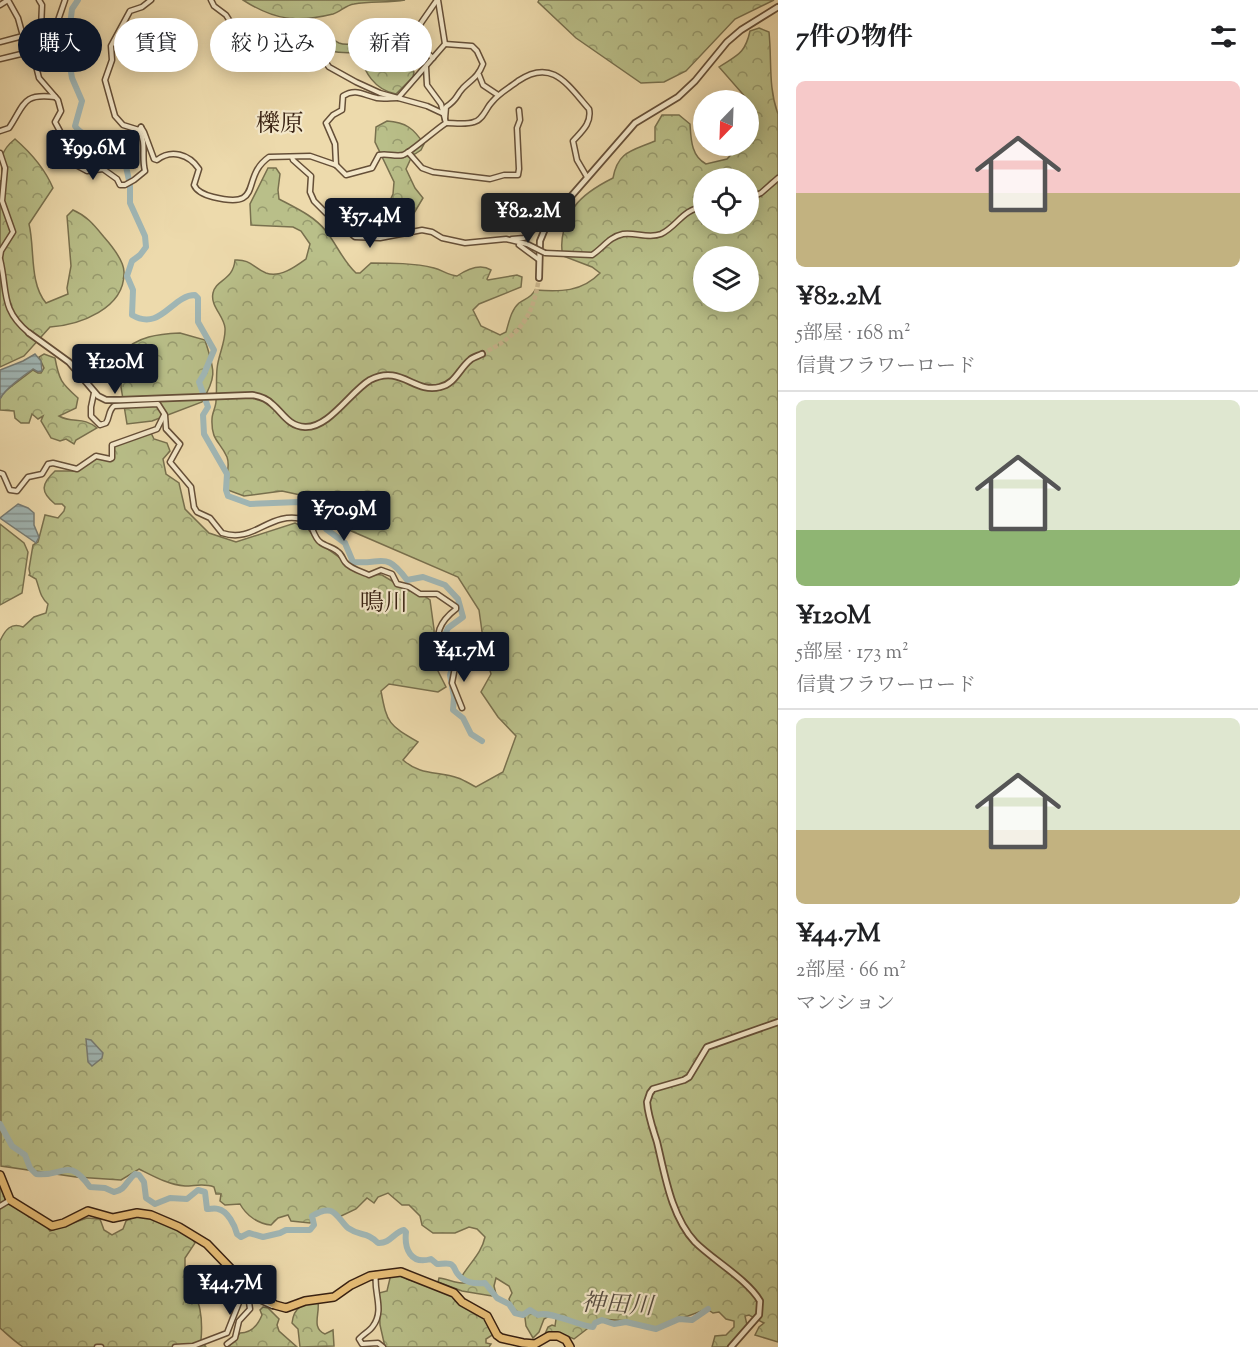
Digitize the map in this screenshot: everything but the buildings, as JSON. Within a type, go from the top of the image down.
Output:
[{"type":"highway","points":[[0,1175],[10,1200],[54,1226],[88,1211],[113,1218],[141,1212],[160,1218],[207,1244],[232,1270],[258,1288],[272,1303],[279,1306],[290,1308],[305,1301],[334,1297],[351,1285],[376,1274],[400,1272],[450,1290],[466,1304],[479,1309],[487,1316],[501,1338],[535,1344],[549,1336],[558,1336],[566,1340],[570,1347]]},
{"type":"street","points":[[0,5],[8,0],[18,18]]},
{"type":"street","points":[[39,0],[42,5],[41,18]]},
{"type":"street","points":[[65,0],[54,32],[43,39],[35,62],[39,78],[56,97],[60,111],[55,122],[62,135],[55,143],[51,153],[52,161],[74,164],[87,171],[103,169],[117,179],[120,185],[125,185],[145,171],[142,159],[143,137],[139,130]]},
{"type":"street","points":[[151,0],[142,7],[130,11],[111,46],[112,60],[105,80],[115,116],[123,124],[139,130],[141,127],[154,159],[157,160],[170,153],[190,159],[199,169],[194,184],[195,189],[209,196],[239,201],[244,199],[258,168],[272,156],[310,156],[336,165],[344,173],[349,174],[372,168],[379,155],[402,155],[445,122],[472,123],[478,120],[498,95],[533,72],[541,70],[554,74],[589,109],[591,114],[588,124],[573,141],[577,160],[587,177]]},
{"type":"street","points":[[211,0],[214,6],[226,15],[238,33],[258,47],[288,45],[314,51],[320,54],[334,70],[380,93],[443,113]]},
{"type":"street","points":[[438,0],[445,44],[433,58],[424,50],[418,33],[421,23],[438,0]]},
{"type":"street","points":[[539,278],[540,241],[547,224],[587,177],[635,123],[687,90],[727,42],[741,30],[778,7]]},
{"type":"street","points":[[0,42],[18,38]]},
{"type":"street","points":[[445,44],[472,46],[483,64],[479,74],[464,87],[455,101],[446,107],[445,122]]},
{"type":"street","points":[[0,59],[18,55]]},
{"type":"street","points":[[336,165],[335,144],[326,123],[342,110],[343,96],[355,91],[379,98],[398,98],[421,72]]},
{"type":"street","points":[[426,72],[427,85],[441,104],[445,122]]},
{"type":"street","points":[[479,74],[483,85],[498,95]]},
{"type":"street","points":[[0,131],[9,128],[26,100],[39,95],[56,97]]},
{"type":"street","points":[[408,152],[422,168],[433,172],[490,179],[504,175],[518,175],[519,110]]},
{"type":"street","points":[[0,153],[4,168],[2,201],[13,232],[1,251],[0,258],[6,304],[16,323],[76,368],[94,393],[102,399],[260,396],[272,403],[287,421],[300,426],[312,427],[324,422],[363,384],[381,374],[391,374],[431,388],[441,387],[451,383],[471,359],[482,354]]},
{"type":"street","points":[[292,157],[310,174],[312,179],[310,192],[314,201],[354,236],[373,238],[422,230],[432,232],[442,238],[465,243],[522,239],[542,222],[547,224]]},
{"type":"street","points":[[759,194],[778,178]]},
{"type":"street","points":[[508,240],[527,244],[545,254],[592,255],[611,239],[623,234],[656,236],[663,233],[688,211],[693,210]]},
{"type":"street","points":[[373,238],[392,229]]},
{"type":"street","points":[[508,240],[523,247],[538,259]]},
{"type":"street","points":[[94,393],[91,416],[100,425],[106,423],[109,412],[114,406],[158,404],[165,415],[166,429],[180,444],[170,462],[191,487],[197,512],[210,518],[222,533],[248,534],[286,517],[308,521],[320,542],[339,552],[348,566],[369,575],[381,570],[392,574],[398,585],[409,587],[420,594],[437,594],[456,607],[443,620],[436,643],[439,655],[456,662],[452,683],[462,708]]},
{"type":"street","points":[[0,473],[3,474],[10,490],[17,491],[28,477],[42,474],[48,464],[60,464],[77,469],[96,456],[110,459],[112,458],[112,445],[156,429],[165,415]]},
{"type":"street","points":[[731,1347],[759,1315],[760,1301],[752,1291],[696,1243],[683,1225],[664,1171],[647,1102],[653,1089],[689,1077],[707,1047],[778,1022]]},
{"type":"street","points":[[0,1206],[10,1200]]},
{"type":"street","points":[[376,1274],[378,1312],[373,1327],[359,1339],[362,1344],[378,1343],[383,1347]]},
{"type":"street","points":[[248,1295],[250,1309],[239,1321],[235,1338],[229,1342],[227,1333],[242,1295],[248,1295],[278,1309],[279,1306]]},
{"type":"street","points":[[175,1347],[193,1346],[227,1333]]},
{"type":"green space","points":[[243,0],[405,0],[354,4],[333,14],[308,18],[276,16]]},
{"type":"green space","points":[[539,0],[774,0],[735,19],[686,71],[664,82],[641,83],[576,38],[538,2]]},
{"type":"green space","points":[[759,28],[769,32],[772,84],[778,114],[778,1342],[755,1335],[764,1323],[749,1315],[745,1316],[747,1325],[727,1347],[712,1347],[715,1336],[726,1335],[734,1327],[734,1321],[726,1319],[719,1312],[713,1313],[707,1309],[655,1328],[637,1325],[630,1321],[600,1319],[574,1339],[560,1333],[545,1334],[548,1327],[555,1326],[556,1319],[561,1317],[552,1314],[544,1319],[539,1332],[533,1338],[526,1326],[525,1318],[512,1307],[509,1299],[512,1293],[509,1286],[496,1278],[494,1286],[496,1294],[492,1296],[462,1291],[438,1282],[439,1278],[466,1283],[466,1279],[462,1276],[479,1253],[485,1237],[477,1229],[469,1227],[455,1233],[433,1233],[422,1225],[420,1216],[409,1205],[402,1205],[388,1193],[378,1197],[374,1203],[367,1198],[356,1209],[339,1217],[333,1211],[324,1210],[313,1214],[310,1223],[291,1221],[288,1215],[278,1218],[271,1225],[253,1218],[240,1204],[225,1205],[220,1201],[221,1194],[216,1194],[214,1187],[173,1184],[139,1169],[121,1180],[76,1177],[1,1166],[0,641],[4,633],[12,626],[23,627],[34,617],[46,613],[48,604],[42,596],[36,579],[29,575],[33,545],[38,542],[45,515],[58,518],[65,507],[62,504],[55,504],[47,496],[44,488],[47,480],[55,471],[76,471],[94,458],[110,461],[114,445],[151,433],[154,439],[167,443],[170,451],[163,459],[166,474],[179,483],[185,509],[209,533],[236,542],[295,523],[308,529],[318,542],[361,573],[382,575],[407,590],[423,595],[430,600],[435,665],[446,687],[438,692],[389,684],[381,691],[385,710],[391,722],[401,732],[418,742],[403,760],[416,769],[458,778],[476,787],[503,772],[516,736],[498,717],[481,692],[491,674],[485,653],[479,610],[458,577],[349,530],[320,502],[305,496],[282,491],[244,496],[225,489],[228,461],[214,436],[212,419],[216,403],[218,364],[225,328],[213,302],[213,293],[217,285],[231,272],[235,260],[245,261],[266,273],[277,274],[287,271],[306,259],[310,244],[301,231],[293,227],[251,225],[250,204],[268,168],[276,168],[280,174],[279,199],[316,221],[330,236],[356,273],[360,273],[371,263],[395,263],[426,266],[457,276],[482,267],[491,270],[488,280],[517,275],[522,277],[521,287],[479,304],[473,310],[481,326],[500,335],[506,332],[516,306],[535,290],[553,291],[578,287],[600,273],[592,267],[563,256],[562,237],[571,211],[583,198],[613,178],[622,157],[655,141],[655,127],[662,115],[679,115],[690,124],[693,156],[697,156],[706,164],[727,159],[730,156],[759,156],[759,90],[739,90],[719,67],[743,49],[750,31]]},
{"type":"green space","points":[[336,41],[348,44],[348,52],[336,52]]},
{"type":"green space","points":[[367,72],[414,72],[413,77],[396,94],[382,89]]},
{"type":"green space","points":[[387,121],[409,127],[424,144],[421,150],[412,156],[406,169],[415,188],[423,198],[410,220],[397,227],[389,222],[386,209],[393,194],[394,182],[375,142],[376,127]]},
{"type":"green space","points":[[15,139],[37,161],[53,188],[29,224],[37,286],[46,303],[68,294],[71,266],[67,216],[73,210],[90,221],[110,244],[120,258],[124,272],[117,296],[109,305],[98,313],[74,323],[50,327],[24,356],[0,367],[0,181],[3,180],[2,156]]},
{"type":"green space","points":[[180,333],[205,340],[211,358],[212,378],[202,402],[152,421],[127,424],[121,387],[122,353],[141,339]]},
{"type":"green space","points":[[44,354],[55,358],[62,381],[78,398],[76,408],[59,416],[69,420],[87,422],[97,428],[76,440],[74,444],[66,439],[60,441],[51,438],[41,421],[43,416],[38,419],[32,414],[29,423],[21,423],[15,418],[14,411],[0,410],[0,399],[4,392],[33,370],[41,373],[44,368],[39,357]]},
{"type":"green space","points":[[0,524],[24,543],[28,552],[22,593],[0,605]]},
{"type":"green space","points":[[0,1178],[6,1203],[22,1209],[29,1217],[39,1220],[50,1231],[87,1218],[100,1219],[104,1230],[112,1235],[123,1229],[126,1221],[140,1216],[162,1221],[191,1238],[195,1243],[185,1258],[185,1268],[195,1282],[194,1290],[201,1317],[201,1340],[206,1347],[23,1347],[14,1340],[0,1328]]},
{"type":"green space","points":[[391,1274],[404,1275],[407,1279],[448,1292],[489,1321],[494,1334],[486,1339],[486,1343],[491,1344],[489,1347],[385,1347],[380,1325],[379,1293],[387,1291]]},
{"type":"green space","points":[[318,1302],[318,1328],[325,1334],[333,1330],[334,1346],[300,1347],[298,1329],[292,1323],[293,1317],[300,1307]]},
{"type":"green space","points":[[263,1307],[268,1308],[279,1319],[277,1325],[279,1331],[297,1347],[228,1347],[240,1333],[248,1332],[256,1325],[262,1315],[260,1310]]},
{"type":"water","points":[[35,354],[41,361],[42,371],[38,372],[33,369],[10,387],[0,399],[0,370]]},
{"type":"water","points":[[18,504],[34,513],[34,525],[39,537],[36,543],[0,518]]},
{"type":"water","points":[[86,1039],[91,1040],[103,1053],[102,1058],[92,1066],[88,1062]]},
{"type":"waterway","points":[[78,0],[72,9],[70,25],[76,49],[71,72],[82,101],[75,126],[86,135],[117,139],[121,143],[130,185],[130,203],[145,236],[146,247],[132,261],[127,276],[133,290],[132,315],[142,319],[151,319],[187,297],[195,295],[198,298],[198,322],[214,350],[199,382],[208,407],[203,415],[204,434],[227,474],[228,496],[250,504],[299,502],[312,506],[322,516],[326,529],[345,543],[353,562],[388,562],[394,565],[407,580],[423,577],[445,585],[458,599],[463,617],[448,628],[443,639],[455,658],[450,675],[454,697],[453,710],[463,718],[471,734],[482,741]]},
{"type":"waterway","name":"神田川","points":[[0,1124],[12,1146],[25,1155],[30,1168],[36,1174],[70,1170],[76,1172],[90,1187],[105,1188],[114,1192],[124,1187],[135,1174],[139,1175],[144,1182],[146,1198],[155,1204],[170,1198],[187,1199],[198,1190],[205,1192],[207,1209],[222,1210],[241,1237],[249,1233],[263,1237],[286,1230],[310,1230],[314,1225],[312,1216],[326,1211],[333,1212],[348,1228],[378,1243],[386,1242],[404,1230],[408,1250],[414,1258],[431,1259],[437,1264],[451,1264],[466,1281],[485,1283],[497,1298],[509,1304],[515,1313],[523,1315],[530,1310],[538,1315],[557,1316],[593,1327],[595,1323],[602,1320],[614,1324],[626,1322],[656,1329],[679,1319],[692,1320],[708,1309]]},
{"type":"tunnel","points":[[482,354],[506,340],[522,324],[532,305],[539,278]]},
{"type":"district","name":"櫟原","points":[[280,125]]},
{"type":"district","name":"鳴川","points":[[384,604]]}]
